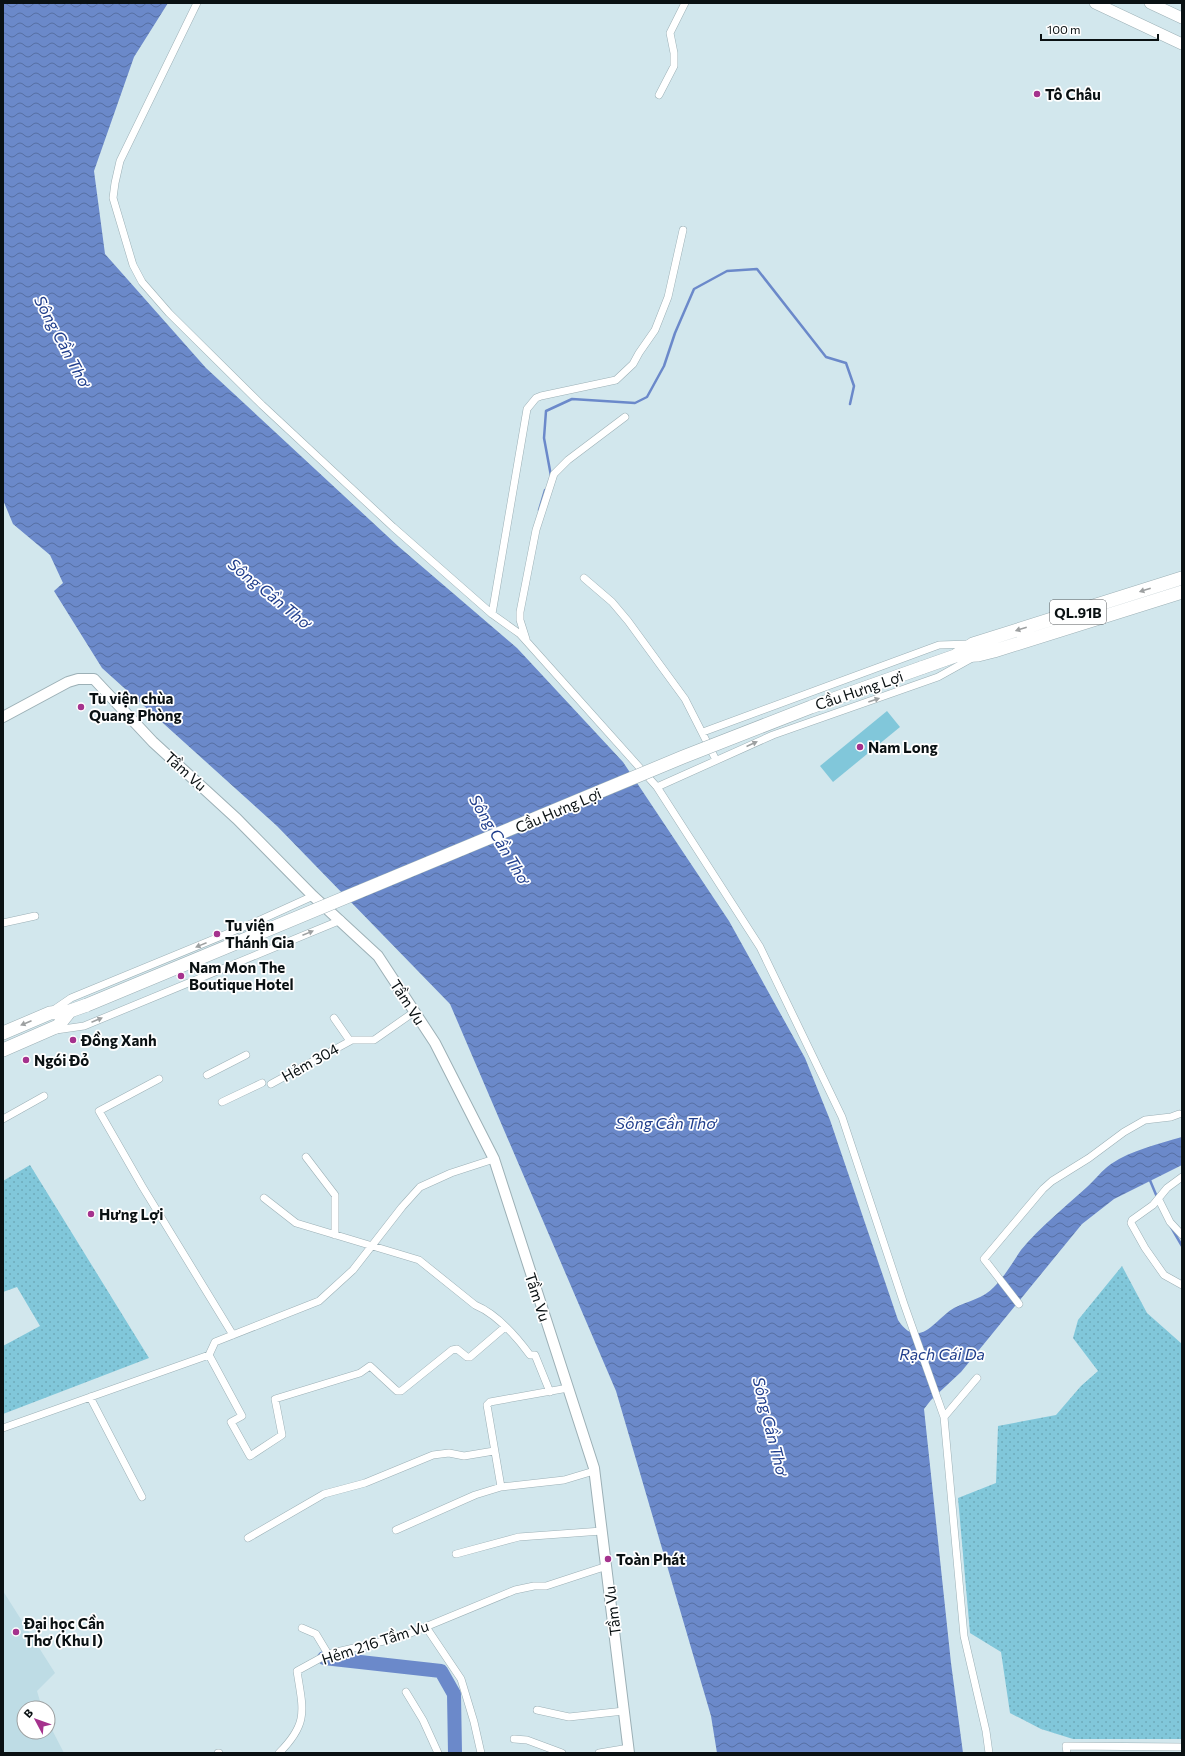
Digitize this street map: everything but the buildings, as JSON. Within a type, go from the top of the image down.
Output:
[{"type":"highway","name":"QL.91B","points":[[1102,611],[1182,578]]},
{"type":"highway","name":"QL.91B","points":[[975,649],[1102,611],[1182,592]]},
{"type":"highway","name":"Cầu Hưng Lợi","points":[[70,1011],[683,757],[811,707],[975,649]]},
{"type":"highway","name":"QL.91B","points":[[3,1033],[50,1013],[70,1011]]},
{"type":"highway","points":[[3,1050],[58,1026],[70,1011]]},
{"type":"main road","points":[[1095,3],[1182,44]]},
{"type":"main road","points":[[1150,3],[1181,16]]},
{"type":"street","points":[[198,3],[120,161],[114,183],[113,198],[133,265],[142,282],[169,313],[262,405],[392,527],[492,614],[520,634],[657,787],[760,947],[842,1117],[904,1304],[944,1417],[964,1636],[986,1731],[989,1753]]},
{"type":"street","points":[[659,95],[674,66],[674,53],[670,33],[684,3]]},
{"type":"street","points":[[492,614],[527,409],[536,398],[541,396],[616,380],[633,364],[655,330],[668,297],[683,230]]},
{"type":"street","points":[[528,643],[520,620],[520,612],[536,530],[554,474],[568,460],[624,417]]},
{"type":"street","points":[[584,578],[612,602],[628,621],[685,699],[716,760]]},
{"type":"street","points":[[702,732],[939,645],[975,649]]},
{"type":"street","points":[[657,787],[773,735],[938,677],[959,667],[975,649]]},
{"type":"street","name":"Tầm Vu","points":[[3,717],[68,682],[78,678],[94,679],[153,742],[237,818],[313,896],[341,920],[378,956],[435,1043],[494,1159],[594,1471],[629,1750]]},
{"type":"street","points":[[50,1013],[71,998],[258,922],[313,896]]},
{"type":"street","points":[[3,923],[35,916]]},
{"type":"street","points":[[46,1032],[84,1026],[341,920]]},
{"type":"street","name":"Hẻm 304","points":[[271,1084],[350,1041],[374,1040],[414,1012]]},
{"type":"street","name":"Hẻm 304","points":[[334,1018],[350,1041]]},
{"type":"street","points":[[207,1074],[246,1055]]},
{"type":"street","points":[[159,1079],[99,1111],[142,1186],[233,1335]]},
{"type":"street","points":[[222,1102],[262,1083]]},
{"type":"street","points":[[3,1119],[44,1096]]},
{"type":"street","points":[[1019,1304],[984,1259],[1043,1189],[1052,1181],[1089,1158],[1124,1132],[1145,1120],[1171,1117],[1179,1114]]},
{"type":"street","points":[[306,1157],[335,1195],[335,1234]]},
{"type":"street","points":[[494,1159],[451,1173],[420,1187],[402,1207],[373,1246],[334,1289],[319,1301],[215,1342],[210,1355],[242,1416],[231,1422],[250,1456],[282,1435],[275,1400],[360,1373],[370,1366],[397,1391],[401,1391],[452,1350],[457,1349],[467,1357],[470,1357],[504,1327]]},
{"type":"street","points":[[1182,1177],[1166,1188],[1159,1200],[1132,1220],[1132,1226],[1164,1275],[1182,1285]]},
{"type":"street","points":[[264,1198],[296,1223],[419,1260],[475,1305],[493,1315],[530,1355],[535,1355],[550,1392]]},
{"type":"street","points":[[1159,1200],[1174,1228],[1182,1235]]},
{"type":"street","points":[[3,1428],[210,1355]]},
{"type":"street","points":[[944,1417],[977,1378]]},
{"type":"street","points":[[501,1487],[487,1405],[490,1402],[568,1388]]},
{"type":"street","points":[[90,1397],[142,1497]]},
{"type":"street","points":[[248,1538],[324,1494],[365,1483],[433,1455],[449,1453],[464,1456],[494,1452]]},
{"type":"street","points":[[396,1530],[475,1495],[501,1487],[564,1480],[594,1471]]},
{"type":"street","points":[[456,1554],[519,1537],[602,1531]]},
{"type":"street","name":"Hẻm 216 Tầm Vu","points":[[279,1753],[298,1730],[302,1717],[302,1703],[297,1671],[328,1654],[401,1637],[515,1590],[534,1586],[546,1586],[607,1566]]},
{"type":"street","points":[[426,1627],[461,1679],[474,1722],[480,1753]]},
{"type":"street","points":[[302,1628],[316,1634],[328,1654]]},
{"type":"street","points":[[406,1692],[423,1720],[438,1753]]},
{"type":"street","points":[[537,1710],[569,1717],[624,1711]]},
{"type":"street","points":[[514,1739],[527,1740],[562,1753]]},
{"type":"street","points":[[1067,1753],[1066,1746],[1182,1747]]},
{"type":"street","points":[[600,1753],[629,1750]]},
{"type":"shaded area","name":"Nam Long","points":[[887,711],[900,727],[833,782],[820,766]]},
{"type":"shaded area","points":[[30,1165],[149,1358],[3,1414],[3,1346],[40,1326],[17,1287],[3,1292],[3,1181]]},
{"type":"shaded area","points":[[1122,1266],[1147,1313],[1182,1344],[1182,1739],[1073,1739],[1041,1729],[1010,1713],[1001,1652],[970,1633],[958,1498],[996,1483],[998,1426],[1056,1415],[1081,1386],[1098,1371],[1073,1338],[1078,1320]]},
{"type":"shaded area","name":"Đại học Cần Thơ (Khu I)","points":[[3,1591],[55,1673],[37,1691],[40,1700],[16,1700],[16,1740],[56,1740],[56,1738],[64,1753],[3,1753]]},
{"type":"water","name":"Sông Cần Thơ","points":[[3,3],[168,3],[134,57],[94,171],[105,254],[206,368],[398,546],[517,648],[623,762],[729,921],[805,1058],[830,1120],[898,1320],[906,1329],[913,1333],[920,1333],[927,1330],[954,1308],[981,1297],[990,1291],[1002,1278],[1021,1250],[1036,1233],[1111,1164],[1136,1151],[1182,1137],[1182,1165],[1114,1199],[1082,1224],[961,1372],[931,1400],[924,1409],[951,1663],[963,1753],[717,1753],[711,1716],[616,1391],[450,1004],[277,826],[102,668],[54,591],[63,583],[50,555],[13,524],[3,500]]},
{"type":"waterway","points":[[551,476],[544,438],[546,411],[572,399],[635,403],[647,397],[664,366],[675,333],[694,289],[727,271],[757,269],[826,357],[846,363],[854,386],[850,404]]},
{"type":"waterway","points":[[539,510],[545,490]]},
{"type":"waterway","points":[[1149,1178],[1157,1197]]},
{"type":"waterway","points":[[1171,1227],[1182,1246]]},
{"type":"waterway","points":[[324,1658],[441,1671],[454,1694],[455,1753]]},
{"type":"place","name":"Tô Châu","points":[[1037,94]]},
{"type":"place","name":"Tu viện chùa Quang Phòng","points":[[81,707]]},
{"type":"place","name":"Nam Long","points":[[860,747]]},
{"type":"place","name":"Tu viện Thánh Gia","points":[[217,934]]},
{"type":"place","name":"Nam Mon The Boutique Hotel","points":[[181,976]]},
{"type":"place","name":"Đồng Xanh","points":[[73,1040]]},
{"type":"place","name":"Ngói Đỏ","points":[[26,1060]]},
{"type":"place","name":"Hưng Lợi","points":[[91,1214]]},
{"type":"place","name":"Toàn Phát","points":[[608,1559]]},
{"type":"place","name":"Đại học Cần Thơ (Khu I)","points":[[16,1632]]},
{"type":"water label","name":"Rạch Cái Da","points":[[942,1353]]}]
